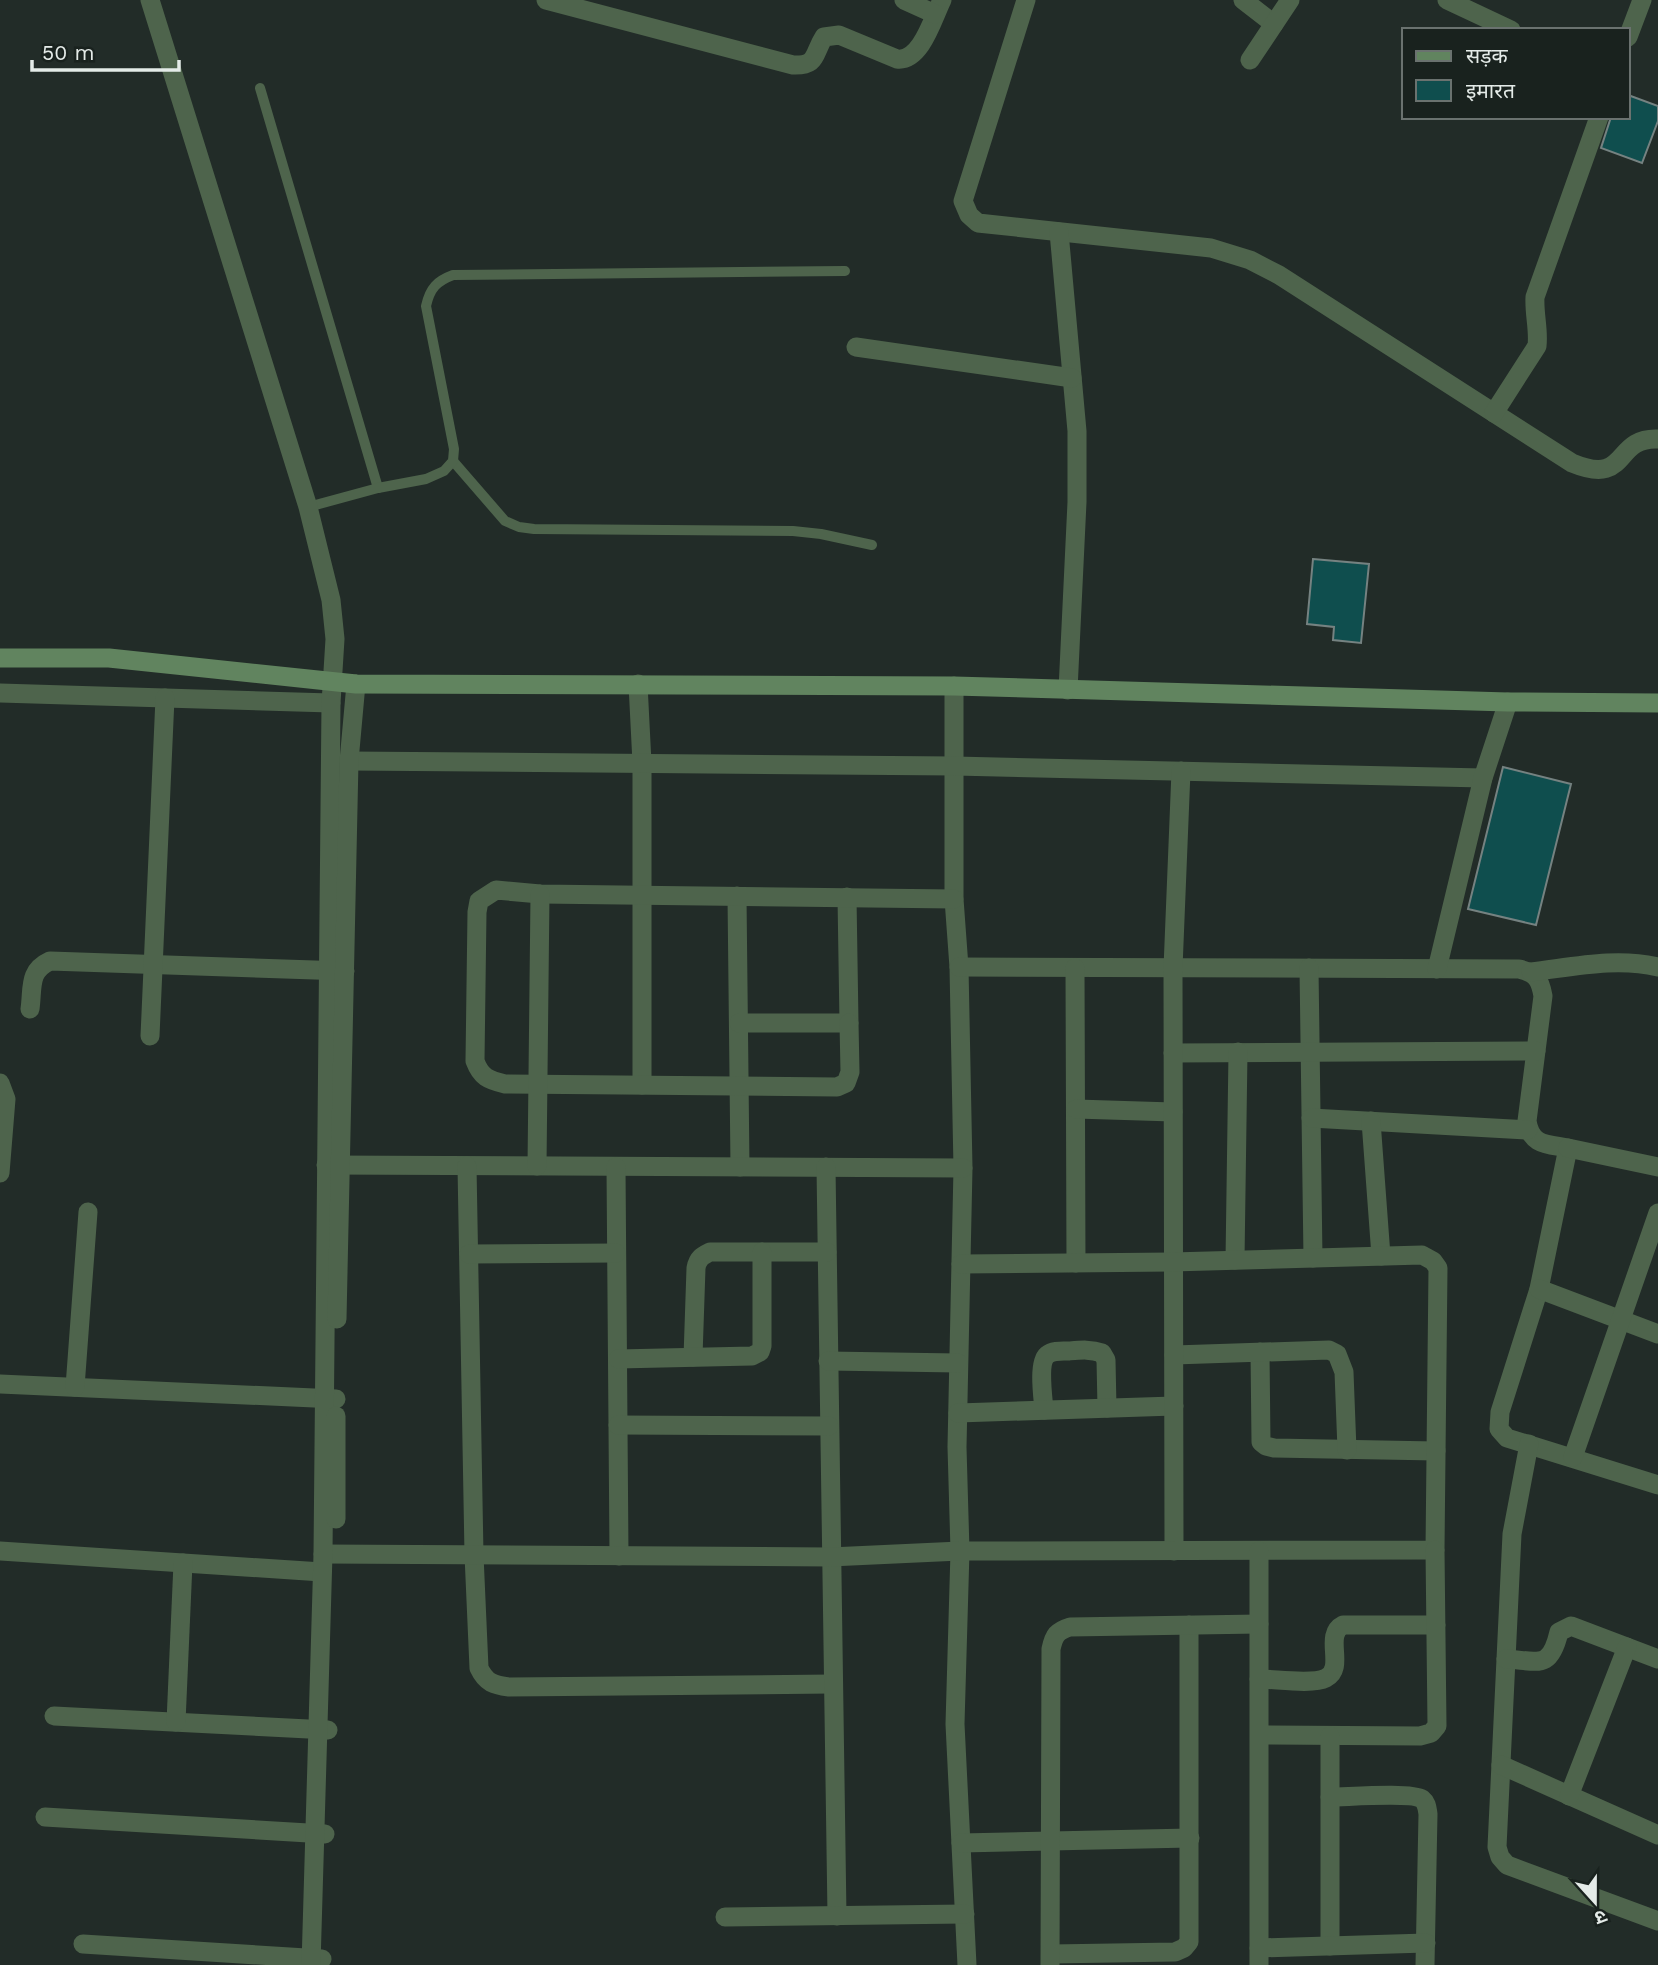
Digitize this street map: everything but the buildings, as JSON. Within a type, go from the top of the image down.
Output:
[{"type":"main road","points":[[0,659],[109,658],[356,684],[954,686],[1508,702],[1658,703]]},
{"type":"street","points":[[83,1944],[316,1962],[336,971],[331,703],[335,639],[331,600],[308,507],[150,0]]},
{"type":"street","points":[[550,1],[793,65],[805,65],[811,63],[824,37],[830,34],[905,60],[912,56],[919,49],[939,7],[904,0]]},
{"type":"street","points":[[1026,0],[963,201],[969,215],[978,223],[1211,248],[1250,260],[1279,275],[1572,463],[1589,470],[1604,471],[1614,466],[1628,449],[1641,440],[1658,439]]},
{"type":"street","points":[[1243,0],[1274,24]]},
{"type":"street","points":[[1250,60],[1290,0]]},
{"type":"street","points":[[1447,0],[1507,28]]},
{"type":"street","points":[[1630,32],[1642,0]]},
{"type":"street","points":[[1494,413],[1537,346],[1535,297],[1598,119]]},
{"type":"street","points":[[1059,232],[1077,430],[1077,502],[1068,690]]},
{"type":"street","points":[[856,347],[1072,378]]},
{"type":"street","points":[[336,971],[356,684]]},
{"type":"street","points":[[638,684],[642,763],[642,1085]]},
{"type":"street","points":[[954,686],[954,898],[959,967],[963,1168],[958,1363],[960,1551],[955,1724],[967,1965]]},
{"type":"street","points":[[0,693],[331,703]]},
{"type":"street","points":[[150,1036],[165,698]]},
{"type":"street","points":[[1437,969],[1483,778],[1508,702]]},
{"type":"street","points":[[349,761],[955,766],[1483,778]]},
{"type":"street","points":[[1174,1551],[1173,968],[1181,771]]},
{"type":"street","points":[[846,897],[850,1072],[846,1083],[837,1087],[505,1084],[489,1080],[480,1073],[475,1061],[477,912],[479,901],[496,890],[540,894],[954,898]]},
{"type":"street","points":[[537,1166],[540,894]]},
{"type":"street","points":[[737,896],[740,1167]]},
{"type":"street","points":[[30,1009],[34,972],[50,961],[336,971]]},
{"type":"street","points":[[959,967],[1519,969],[1531,972],[1602,963],[1658,967]]},
{"type":"street","points":[[1075,968],[1076,1263]]},
{"type":"street","points":[[1309,968],[1313,1258]]},
{"type":"street","points":[[1531,972],[1540,981],[1543,996],[1527,1121],[1532,1138],[1541,1143],[1658,1167]]},
{"type":"street","points":[[739,1023],[849,1023]]},
{"type":"street","points":[[1173,1053],[1536,1051]]},
{"type":"street","points":[[1235,1260],[1238,1052]]},
{"type":"street","points":[[0,1083],[6,1099],[0,1173]]},
{"type":"street","points":[[1076,1109],[1173,1112]]},
{"type":"street","points":[[1311,1118],[1528,1130]]},
{"type":"street","points":[[1371,1121],[1381,1256]]},
{"type":"street","points":[[1568,1148],[1539,1289],[1500,1412],[1499,1429],[1507,1438],[1658,1485]]},
{"type":"street","points":[[333,1165],[963,1168]]},
{"type":"street","points":[[467,1166],[474,1555],[480,1668],[484,1679],[494,1686],[509,1687],[832,1684]]},
{"type":"street","points":[[616,1167],[619,1556]]},
{"type":"street","points":[[826,1167],[837,1916]]},
{"type":"street","points":[[75,1387],[88,1212]]},
{"type":"street","points":[[1573,1457],[1658,1213]]},
{"type":"street","points":[[693,1357],[698,1260],[710,1252],[827,1252]]},
{"type":"street","points":[[618,1359],[752,1356],[760,1352],[762,1252]]},
{"type":"street","points":[[469,1254],[617,1253]]},
{"type":"street","points":[[961,1264],[1172,1262],[1423,1255],[1438,1268],[1434,1550],[1437,1726],[1431,1733],[1420,1736],[1259,1735]]},
{"type":"street","points":[[1539,1289],[1658,1334]]},
{"type":"street","points":[[1044,1410],[1043,1360],[1054,1352],[1092,1350],[1102,1353],[1106,1360],[1107,1408]]},
{"type":"street","points":[[1174,1355],[1329,1350],[1337,1354],[1344,1373],[1347,1450]]},
{"type":"street","points":[[1260,1352],[1261,1442],[1266,1446],[1436,1451]]},
{"type":"street","points":[[828,1361],[958,1363]]},
{"type":"street","points":[[0,1384],[329,1398]]},
{"type":"street","points":[[958,1413],[1174,1406]]},
{"type":"street","points":[[618,1425],[829,1426]]},
{"type":"street","points":[[1529,1444],[1512,1534],[1497,1847],[1500,1857],[1507,1865],[1658,1920]]},
{"type":"street","points":[[0,1550],[183,1563],[474,1555],[830,1557],[960,1551],[1434,1550]]},
{"type":"street","points":[[1259,1551],[1259,1956],[1330,1946],[1426,1943]]},
{"type":"street","points":[[176,1722],[183,1563]]},
{"type":"street","points":[[1189,1625],[1189,1942],[1175,1952],[1051,1959],[1051,1649],[1054,1637],[1059,1631],[1070,1627],[1189,1625],[1259,1624]]},
{"type":"street","points":[[1259,1679],[1327,1678],[1334,1666],[1334,1634],[1337,1628],[1343,1625],[1436,1625]]},
{"type":"street","points":[[1506,1659],[1545,1660],[1552,1655],[1559,1632],[1572,1626],[1658,1659]]},
{"type":"street","points":[[1569,1796],[1627,1647]]},
{"type":"street","points":[[54,1716],[322,1729]]},
{"type":"street","points":[[1330,1735],[1330,1946]]},
{"type":"street","points":[[1501,1765],[1658,1835]]},
{"type":"street","points":[[1330,1797],[1407,1796],[1420,1797],[1426,1804],[1425,1965]]},
{"type":"street","points":[[45,1817],[320,1834]]},
{"type":"street","points":[[961,1843],[1189,1838]]},
{"type":"street","points":[[725,1917],[965,1914]]},
{"type":"lane","points":[[260,88],[378,488]]},
{"type":"lane","points":[[308,507],[378,488],[426,479],[444,471],[453,461],[454,449],[426,306],[429,292],[440,280],[453,275],[845,271]]},
{"type":"lane","points":[[453,461],[505,521],[519,527],[793,531],[872,545]]}]
